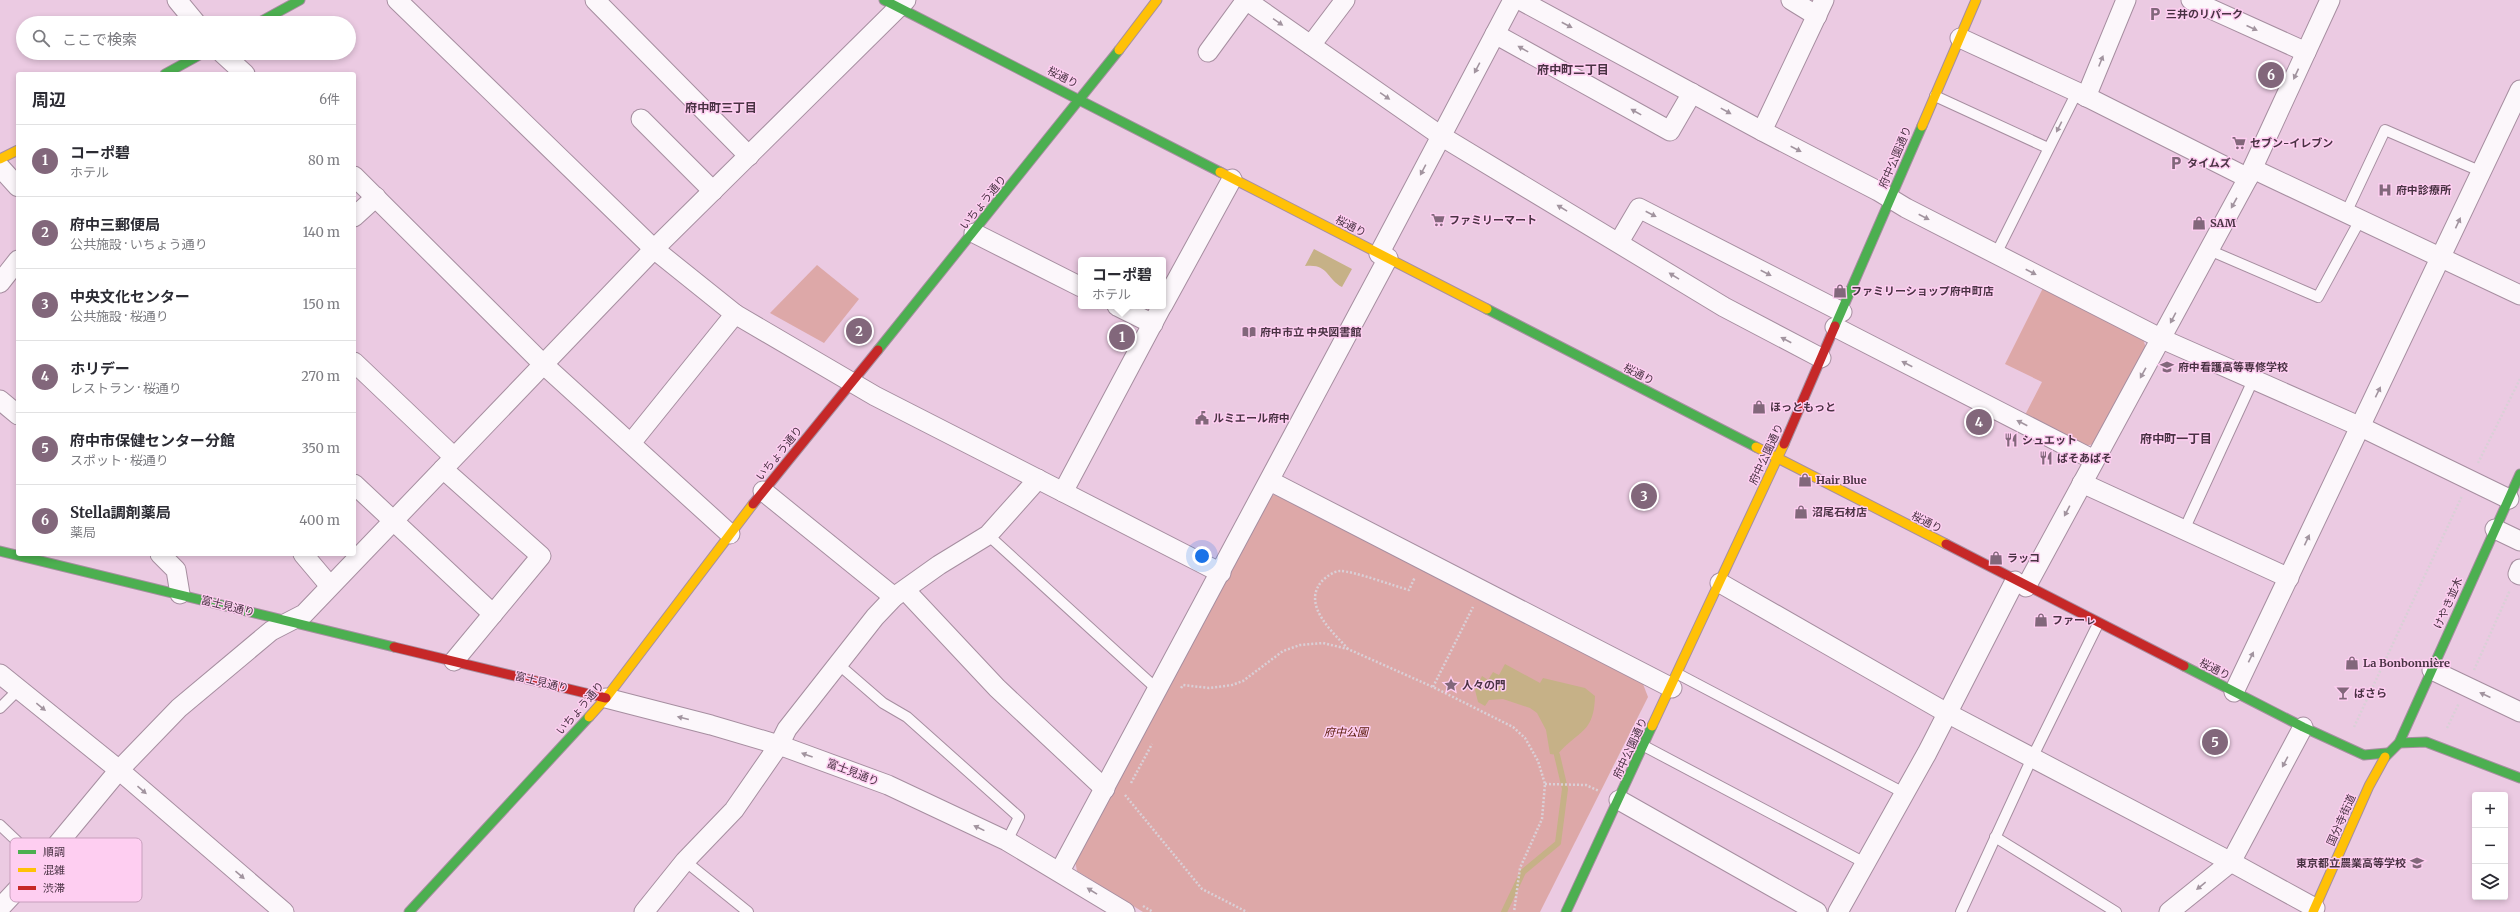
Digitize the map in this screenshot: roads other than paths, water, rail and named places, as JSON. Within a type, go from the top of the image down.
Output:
[{"type":"street","points":[[177,0],[190,16]]},
{"type":"street","points":[[271,16],[300,0]]},
{"type":"street","points":[[397,0],[654,249],[735,314],[875,396],[1221,573]]},
{"type":"street","points":[[595,0],[749,156]]},
{"type":"street","name":"いちょう通り","points":[[409,912],[606,698],[730,534],[851,382],[1081,100],[1157,0]]},
{"type":"street","points":[[1208,52],[1246,0],[1441,136],[1619,242],[1724,307],[1821,358]]},
{"type":"street","points":[[1311,45],[1344,0]]},
{"type":"street","points":[[1060,871],[1270,481],[1383,256],[1441,136],[1513,0]]},
{"type":"street","points":[[1520,0],[1762,131],[2162,339],[2254,378],[2361,427],[2509,498]]},
{"type":"street","points":[[1762,131],[1820,8],[1791,0]]},
{"type":"street","name":"府中公園通り","points":[[1566,912],[1612,797],[1644,746],[1777,459],[1976,0]]},
{"type":"street","points":[[2081,95],[2126,0]]},
{"type":"street","points":[[2191,0],[2306,52]]},
{"type":"street","points":[[1838,912],[1947,713],[2021,584],[2082,483],[2162,339],[2250,173],[2330,0]]},
{"type":"street","points":[[62,838],[118,770],[179,708],[271,631],[304,614],[654,249],[749,156],[896,3]]},
{"type":"street","name":"桜通り","points":[[896,3],[1232,179],[2098,624],[2303,727],[2364,755],[2387,753]]},
{"type":"street","points":[[1495,34],[1670,131],[1692,93]]},
{"type":"street","points":[[1960,38],[2250,173],[2353,216],[2520,295]]},
{"type":"street","points":[[168,72],[190,60]]},
{"type":"street","points":[[230,60],[243,72]]},
{"type":"street","points":[[2234,692],[2442,258],[2520,90]]},
{"type":"street","points":[[641,119],[713,191]]},
{"type":"street","points":[[0,159],[16,151]]},
{"type":"street","points":[[0,167],[16,185]]},
{"type":"street","points":[[356,178],[543,364],[730,534]]},
{"type":"street","points":[[1166,300],[1232,179]]},
{"type":"street","points":[[356,215],[376,197]]},
{"type":"street","points":[[1619,242],[1638,208],[2094,460]]},
{"type":"street","points":[[974,233],[1078,285]]},
{"type":"street","points":[[0,284],[16,263]]},
{"type":"street","points":[[1123,309],[1153,324]]},
{"type":"street","points":[[1063,492],[1161,309]]},
{"type":"street","points":[[631,443],[735,314]]},
{"type":"street","points":[[356,364],[448,463],[541,556],[454,660]]},
{"type":"street","points":[[0,400],[16,414]]},
{"type":"street","name":"けやき並木","points":[[2399,743],[2520,474]]},
{"type":"street","points":[[651,910],[685,861],[734,810],[779,745],[787,729],[875,617],[900,594],[939,565],[988,535],[1038,479]]},
{"type":"street","points":[[1270,481],[1675,681]]},
{"type":"street","points":[[2082,483],[2289,578]]},
{"type":"street","points":[[356,486],[494,614]]},
{"type":"street","points":[[764,491],[900,594],[997,688],[1105,788]]},
{"type":"street","points":[[2495,529],[2520,541]]},
{"type":"street","name":"富士見通り","points":[[0,551],[16,554]]},
{"type":"street","name":"富士見通り","points":[[28,556],[606,698],[711,725],[779,745],[888,785],[1007,841],[1060,871],[1134,908]]},
{"type":"street","points":[[162,556],[176,570],[180,594]]},
{"type":"street","points":[[305,556],[330,586]]},
{"type":"street","points":[[1720,583],[1947,713],[2231,862],[2314,910]]},
{"type":"street","points":[[2432,670],[2520,712]]},
{"type":"street","points":[[0,674],[118,770],[284,912]]},
{"type":"street","points":[[2169,912],[2231,862],[2303,727]]},
{"type":"street","points":[[2399,743],[2414,741],[2426,742],[2520,778]]},
{"type":"street","name":"国分寺街道","points":[[2314,910],[2370,786],[2387,753],[2399,743]]},
{"type":"street","points":[[1612,797],[1817,912]]},
{"type":"street","points":[[0,908],[10,897]]},
{"type":"lane","points":[[1996,254],[2048,148],[2081,95]]},
{"type":"lane","points":[[1935,96],[2048,148]]},
{"type":"lane","points":[[2209,250],[2318,297],[2353,216],[2385,130],[2482,172]]},
{"type":"lane","points":[[2184,530],[2254,378]]},
{"type":"lane","points":[[988,535],[1158,690]]},
{"type":"lane","points":[[1961,912],[2032,758],[2098,624]]},
{"type":"lane","points":[[838,664],[883,703],[907,717],[1019,817],[1007,841]]},
{"type":"lane","points":[[1675,681],[1904,793]]},
{"type":"lane","points":[[0,708],[19,689]]},
{"type":"lane","points":[[1644,746],[1865,863]]},
{"type":"lane","points":[[0,825],[14,838]]},
{"type":"lane","points":[[1995,837],[2116,912]]},
{"type":"lane","points":[[685,861],[748,912]]},
{"type":"waterway","points":[[1504,912],[1523,872],[1558,843],[1565,789],[1557,755]]},
{"type":"place","name":"三井のリパーク","points":[[2155,14]]},
{"type":"place","name":"Stella調剤薬局","points":[[2271,75]]},
{"type":"place","name":"セブン-イレブン","points":[[2239,143]]},
{"type":"place","name":"タイムズ","points":[[2176,163]]},
{"type":"place","name":"府中診療所","points":[[2385,190]]},
{"type":"place","name":"ファミリーマート","points":[[1438,220]]},
{"type":"place","name":"SAM","points":[[2199,223]]},
{"type":"place","name":"ファミリーショップ府中町店","points":[[1840,291]]},
{"type":"place","name":"府中三郵便局","points":[[859,331]]},
{"type":"place","name":"府中市立 中央図書館","points":[[1249,332]]},
{"type":"place","name":"コーポ碧","points":[[1122,337]]},
{"type":"place","name":"府中看護高等専修学校","points":[[2167,367]]},
{"type":"place","name":"ほっともっと","points":[[1759,407]]},
{"type":"place","name":"ルミエール府中","points":[[1202,418]]},
{"type":"place","name":"ホリデー","points":[[1979,422]]},
{"type":"place","name":"シュエット","points":[[2011,440]]},
{"type":"place","name":"ぱそあぱそ","points":[[2046,458]]},
{"type":"place","name":"Hair Blue","points":[[1805,480]]},
{"type":"place","name":"中央文化センター","points":[[1644,496]]},
{"type":"place","name":"沼尾石材店","points":[[1801,512]]},
{"type":"place","name":"ラッコ","points":[[1996,558]]},
{"type":"place","name":"ファーㇾ","points":[[2041,620]]},
{"type":"place","name":"La Bonbonnière","points":[[2352,663]]},
{"type":"place","name":"人々の門","points":[[1451,685]]},
{"type":"place","name":"ばさら","points":[[2343,693]]},
{"type":"place","name":"府中市保健センター分館","points":[[2215,742]]},
{"type":"place","name":"東京都立農業高等学校","points":[[2417,863]]},
{"type":"district","name":"府中町二丁目","points":[[1573,69]]},
{"type":"district","name":"府中町三丁目","points":[[721,107]]},
{"type":"district","name":"府中町一丁目","points":[[2176,438]]},
{"type":"park label","name":"府中公園","points":[[1346,732]]}]
